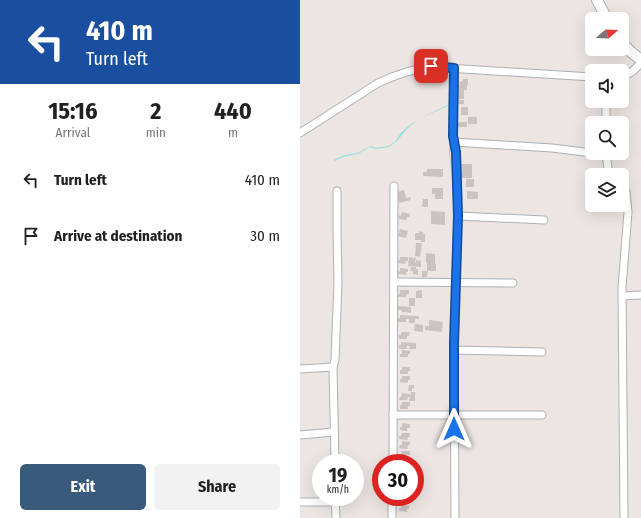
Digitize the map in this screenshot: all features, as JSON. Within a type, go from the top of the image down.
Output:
[{"type":"street","points":[[597,0],[603,12]]},
{"type":"street","points":[[629,51],[641,61],[629,74]]},
{"type":"street","points":[[300,133],[356,96],[387,79],[420,68],[431,66],[585,77]]},
{"type":"street","points":[[454,68],[453,136],[456,152],[458,216],[454,350],[455,518]]},
{"type":"street","points":[[454,142],[552,148],[585,152]]},
{"type":"street","points":[[393,454],[394,186]]},
{"type":"street","points":[[335,454],[333,366],[335,360],[338,282],[337,192]]},
{"type":"street","points":[[624,518],[622,296],[628,212]]},
{"type":"street","points":[[458,216],[544,220]]},
{"type":"street","points":[[394,282],[513,283]]},
{"type":"street","points":[[622,296],[641,295]]},
{"type":"street","points":[[454,350],[542,352]]},
{"type":"street","points":[[300,369],[333,366]]},
{"type":"street","points":[[393,414],[542,415]]},
{"type":"street","points":[[300,435],[334,432]]},
{"type":"street","points":[[300,502],[312,501]]},
{"type":"street","points":[[335,506],[336,518]]},
{"type":"street","points":[[392,506],[392,518]]},
{"type":"water","points":[[451,71],[450,154],[452,177],[449,153],[450,105],[418,119],[450,104]]},
{"type":"water","points":[[418,119],[396,142],[388,147],[376,149],[370,147],[358,154],[346,156],[334,161],[345,155],[358,153],[371,146],[376,148],[388,146],[395,142],[405,129]]},
{"type":"building","points":[[463,79],[468,79],[467,90],[464,90],[464,99],[458,99],[457,85],[460,85],[459,82],[463,81]]},
{"type":"building","points":[[458,100],[464,100],[464,104],[458,104]]},
{"type":"building","points":[[461,107],[468,107],[468,115],[461,115]]},
{"type":"building","points":[[468,117],[477,117],[477,124],[468,124]]},
{"type":"building","points":[[458,122],[467,122],[467,127],[458,127]]},
{"type":"building","points":[[461,164],[472,164],[472,178],[461,178]]},
{"type":"building","points":[[427,169],[443,169],[443,177],[423,176],[423,172],[427,172]]},
{"type":"building","points":[[466,179],[474,179],[474,187],[466,187]]},
{"type":"building","points":[[432,188],[443,188],[443,199],[435,199],[435,194],[432,194]]},
{"type":"building","points":[[404,190],[406,198],[410,197],[411,200],[399,203],[397,192]]},
{"type":"building","points":[[467,191],[478,192],[478,199],[467,199]]},
{"type":"building","points":[[423,199],[428,199],[428,207],[422,207]]},
{"type":"building","points":[[431,211],[445,212],[445,225],[431,224]]},
{"type":"building","points":[[402,212],[410,214],[406,220],[399,219],[399,215],[401,216]]},
{"type":"building","points":[[400,229],[408,231],[406,238],[398,236]]},
{"type":"building","points":[[419,231],[425,234],[425,242],[415,240],[415,233],[419,233]]},
{"type":"building","points":[[416,243],[422,243],[420,257],[415,256]]},
{"type":"building","points":[[426,253],[435,254],[436,271],[427,271]]},
{"type":"building","points":[[400,257],[408,257],[408,261],[406,261],[405,264],[398,263]]},
{"type":"building","points":[[409,257],[416,258],[415,262],[416,263],[416,260],[421,261],[421,267],[408,266]]},
{"type":"building","points":[[411,267],[416,267],[416,269],[418,269],[418,275],[413,274],[413,271],[410,271]]},
{"type":"building","points":[[400,268],[408,269],[406,275],[398,274],[398,271],[400,272]]},
{"type":"building","points":[[422,271],[428,271],[427,277],[422,277]]},
{"type":"building","points":[[400,290],[409,290],[409,294],[407,294],[406,297],[398,297]]},
{"type":"building","points":[[422,290],[422,298],[416,298],[416,291]]},
{"type":"building","points":[[409,298],[415,298],[415,306],[409,306]]},
{"type":"building","points":[[397,306],[411,307],[411,313],[397,310]]},
{"type":"building","points":[[400,315],[419,316],[419,319],[415,319],[415,323],[409,323],[409,319],[406,319],[406,322],[398,322]]},
{"type":"building","points":[[429,320],[443,322],[442,332],[425,330],[425,326],[429,326]]},
{"type":"building","points":[[415,324],[423,325],[423,332],[414,331]]},
{"type":"building","points":[[401,332],[410,332],[407,339],[399,339]]},
{"type":"building","points":[[401,342],[416,343],[416,349],[409,349],[410,346],[407,346],[407,349],[399,349]]},
{"type":"building","points":[[402,350],[410,351],[408,357],[400,357]]},
{"type":"building","points":[[402,367],[410,367],[408,374],[400,374]]},
{"type":"building","points":[[402,376],[410,376],[408,383],[400,382]]},
{"type":"building","points":[[409,385],[414,385],[414,389],[412,388],[412,391],[408,391]]},
{"type":"building","points":[[411,392],[415,392],[415,401],[409,401]]},
{"type":"building","points":[[402,393],[410,394],[410,397],[408,397],[407,400],[399,400]]},
{"type":"building","points":[[402,402],[410,402],[408,409],[400,409]]},
{"type":"building","points":[[402,423],[410,424],[410,428],[407,428],[407,431],[400,430]]},
{"type":"building","points":[[402,433],[410,433],[410,437],[408,437],[407,440],[399,439],[399,436],[401,436]]},
{"type":"building","points":[[402,441],[410,442],[410,446],[408,445],[407,449],[399,448],[400,445],[402,445]]},
{"type":"building","points":[[402,451],[410,451],[410,454],[401,454]]},
{"type":"building","points":[[401,506],[409,506],[407,512],[399,511],[399,508],[401,508]]},
{"type":"route","points":[[431,66],[454,68],[453,136],[456,152],[458,216],[454,344],[454,429]]}]
